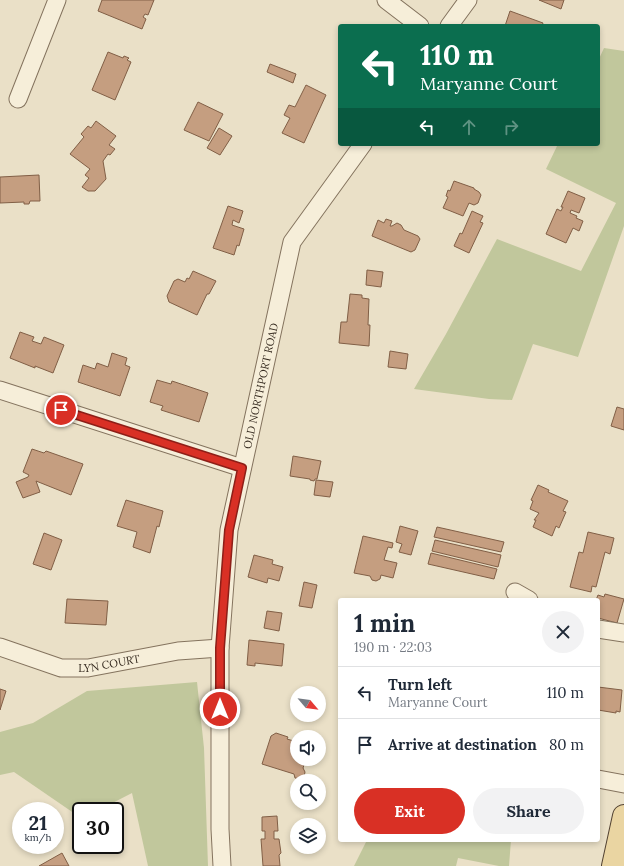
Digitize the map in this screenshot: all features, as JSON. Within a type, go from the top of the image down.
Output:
[{"type":"main road","points":[[613,866],[624,816]]},
{"type":"street","points":[[18,98],[57,0]]},
{"type":"street","points":[[386,0],[417,24]]},
{"type":"street","points":[[450,24],[468,0]]},
{"type":"street","name":"OLD NORTHPORT ROAD","points":[[222,866],[220,829],[220,648],[229,530],[292,242],[362,146]]},
{"type":"street","points":[[0,390],[242,468]]},
{"type":"street","points":[[600,629],[624,634]]},
{"type":"street","name":"LYN COURT","points":[[0,647],[61,668],[88,668],[178,651],[220,648]]},
{"type":"street","points":[[600,779],[624,784]]},
{"type":"green space","points":[[604,48],[624,51],[624,226],[578,357],[533,344],[512,400],[489,399],[414,389],[446,334],[497,239],[581,271],[616,203],[546,169],[557,146],[600,146],[600,57]]},
{"type":"green space","points":[[197,682],[204,748],[208,866],[148,866],[132,793],[114,802],[72,802],[72,812],[64,806],[64,802],[58,802],[14,772],[0,775],[0,732],[33,723],[87,691]]},
{"type":"green space","points":[[366,842],[511,842],[509,866],[499,866],[458,858],[456,866],[354,866]]},
{"type":"building","points":[[102,0],[154,0],[148,15],[145,14],[143,17],[146,19],[142,29],[98,11]]},
{"type":"building","points":[[539,0],[564,0],[561,9]]},
{"type":"building","points":[[510,11],[543,23],[543,24],[506,24]]},
{"type":"building","points":[[108,52],[123,58],[124,56],[129,58],[127,60],[131,62],[115,100],[92,90]]},
{"type":"building","points":[[270,64],[296,74],[293,83],[267,72]]},
{"type":"building","points":[[306,85],[326,95],[304,143],[282,133],[290,118],[284,115],[289,105],[295,107]]},
{"type":"building","points":[[198,102],[223,114],[209,141],[184,130]]},
{"type":"building","points":[[96,121],[116,136],[109,145],[115,149],[110,155],[108,154],[103,161],[106,179],[95,191],[88,191],[82,187],[89,178],[85,175],[90,169],[70,154],[84,137],[81,134],[88,126],[91,128]]},
{"type":"building","points":[[219,128],[232,136],[220,155],[207,148]]},
{"type":"building","points":[[39,175],[40,201],[30,201],[29,204],[24,204],[24,202],[0,203],[0,177]]},
{"type":"building","points":[[454,181],[474,188],[481,195],[478,203],[474,205],[469,203],[463,216],[443,208],[448,197],[446,196],[448,190],[450,191]]},
{"type":"building","points":[[568,191],[585,198],[579,213],[571,210],[570,213],[583,221],[579,231],[573,228],[566,243],[546,234],[557,209],[561,211],[563,207],[561,207]]},
{"type":"building","points":[[228,206],[243,211],[239,223],[233,220],[232,225],[244,229],[239,246],[237,245],[234,255],[213,248]]},
{"type":"building","points":[[472,211],[483,216],[480,222],[483,223],[469,253],[454,246],[460,233],[462,234]]},
{"type":"building","points":[[386,219],[392,221],[390,226],[397,223],[401,225],[404,230],[418,236],[420,239],[415,250],[411,252],[372,236],[378,220],[384,223]]},
{"type":"building","points":[[367,270],[383,272],[381,287],[366,285]]},
{"type":"building","points":[[193,271],[216,281],[209,294],[207,294],[197,315],[169,302],[167,296],[174,281],[178,279],[185,282],[187,278],[189,279]]},
{"type":"building","points":[[350,294],[362,295],[362,298],[369,299],[369,346],[339,343],[341,322],[347,322]]},
{"type":"building","points":[[20,332],[34,337],[32,341],[41,344],[44,337],[64,345],[53,373],[35,366],[35,368],[10,358]]},
{"type":"building","points":[[390,351],[408,354],[406,369],[388,367]]},
{"type":"building","points":[[112,353],[127,358],[125,365],[130,367],[120,396],[78,382],[83,365],[95,369],[97,363],[108,367]]},
{"type":"building","points":[[157,380],[171,384],[172,381],[208,393],[199,422],[161,410],[163,406],[150,402]]},
{"type":"building","points":[[617,407],[624,409],[624,430],[611,426]]},
{"type":"building","points":[[32,449],[44,453],[46,451],[83,464],[71,495],[36,481],[40,492],[23,498],[16,482],[28,477],[29,475],[23,472]]},
{"type":"building","points":[[293,456],[321,461],[317,479],[314,481],[290,476]]},
{"type":"building","points":[[316,480],[333,482],[330,497],[314,495]]},
{"type":"building","points":[[538,485],[549,490],[548,492],[568,501],[563,511],[566,512],[559,528],[556,526],[552,536],[533,527],[536,520],[534,520],[539,513],[530,509],[533,501],[531,500]]},
{"type":"building","points":[[126,500],[163,511],[159,527],[157,526],[150,553],[133,547],[137,532],[117,526]]},
{"type":"building","points":[[400,526],[418,531],[411,555],[399,552],[402,544],[396,542]]},
{"type":"building","points":[[437,527],[504,542],[501,552],[434,537]]},
{"type":"building","points":[[588,532],[614,538],[610,554],[605,552],[596,587],[592,586],[591,592],[570,587],[579,552],[583,553]]},
{"type":"building","points":[[44,533],[62,540],[51,570],[33,564]]},
{"type":"building","points":[[363,536],[393,543],[392,548],[388,547],[384,560],[397,563],[393,578],[381,575],[380,579],[376,581],[372,580],[370,576],[354,573]]},
{"type":"building","points":[[435,540],[501,555],[498,567],[432,551]]},
{"type":"building","points":[[431,553],[497,569],[494,579],[428,564]]},
{"type":"building","points":[[254,555],[273,560],[272,564],[283,567],[279,581],[268,578],[267,583],[248,577]]},
{"type":"building","points":[[304,582],[317,585],[312,608],[299,606]]},
{"type":"building","points":[[605,594],[624,599],[617,623],[600,619],[600,598],[597,598],[598,595],[604,597]]},
{"type":"building","points":[[67,599],[108,601],[106,625],[65,623]]},
{"type":"building","points":[[267,611],[282,613],[279,631],[264,628]]},
{"type":"building","points":[[249,640],[284,644],[282,666],[255,663],[255,666],[247,665]]},
{"type":"building","points":[[600,687],[622,690],[620,712],[616,711],[616,713],[600,710]]},
{"type":"building","points":[[0,689],[6,691],[0,710]]},
{"type":"building","points":[[276,733],[288,737],[287,739],[290,740],[290,766],[304,766],[305,774],[294,774],[262,764],[271,736]]},
{"type":"building","points":[[277,816],[278,831],[274,831],[274,839],[279,839],[281,853],[279,855],[280,866],[263,866],[261,839],[265,839],[265,831],[262,831],[262,817]]},
{"type":"building","points":[[63,854],[69,866],[39,866]]},
{"type":"route","points":[[61,410],[242,468],[229,530],[220,648],[220,709]]}]
